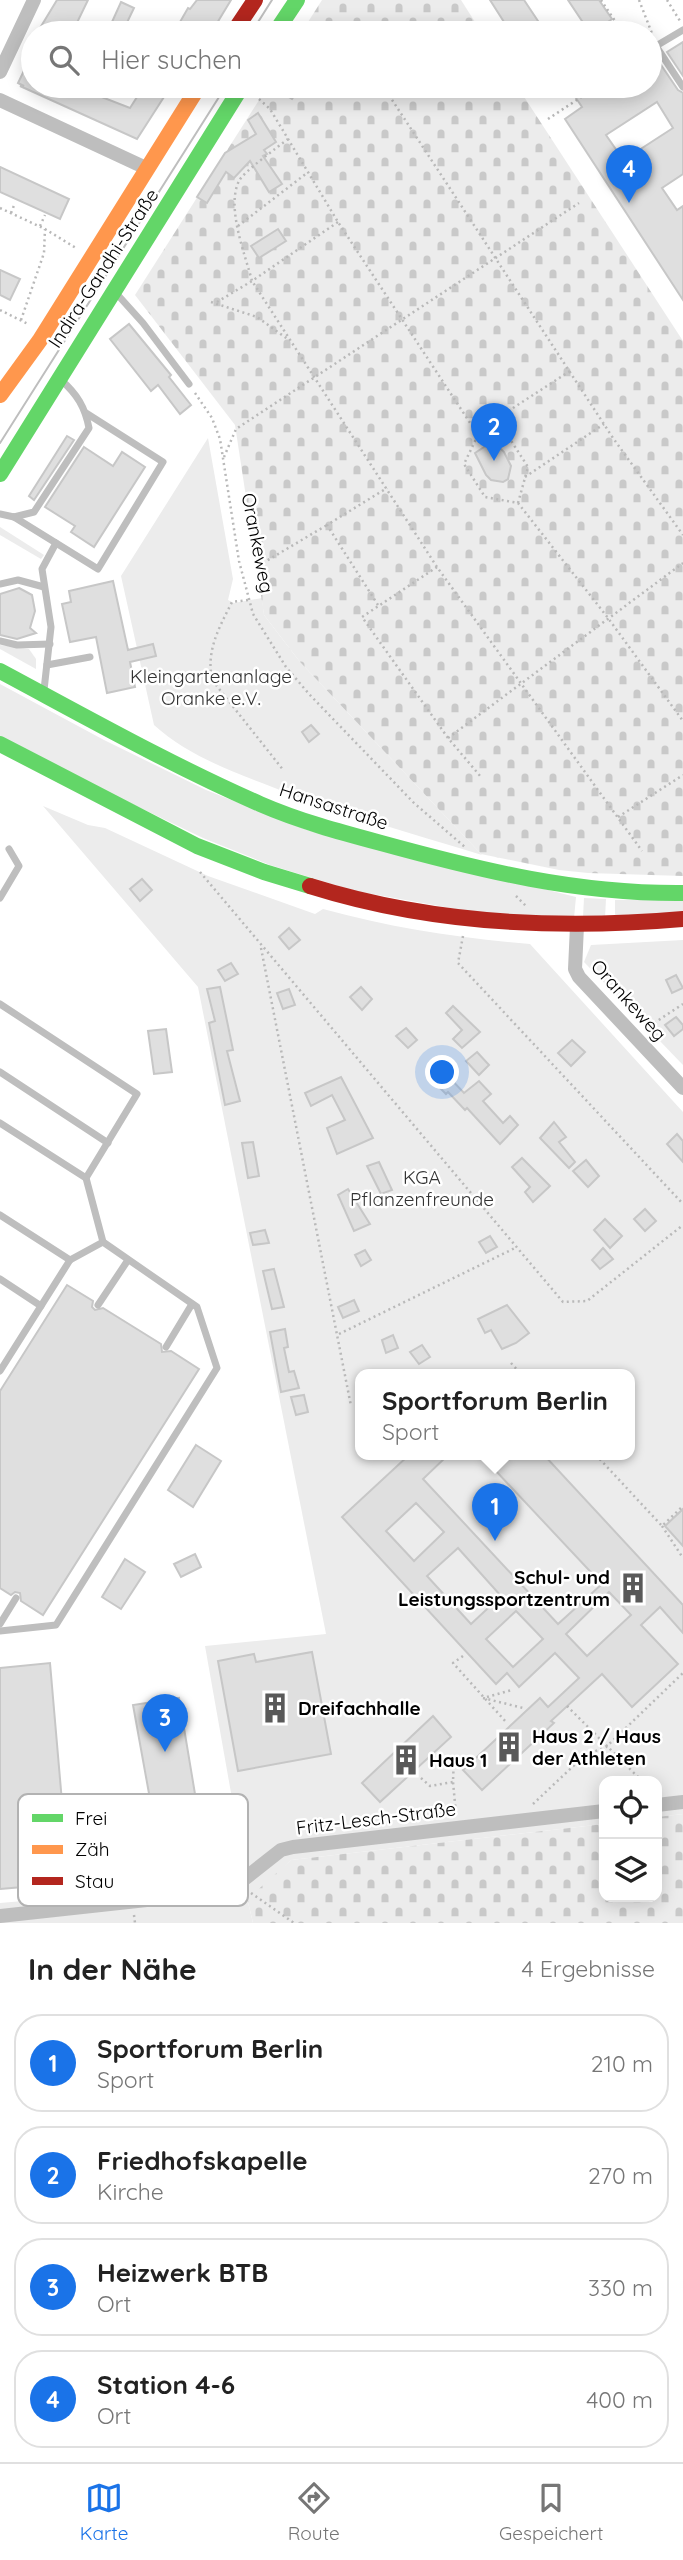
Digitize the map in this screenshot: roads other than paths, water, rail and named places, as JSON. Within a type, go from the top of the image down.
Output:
[{"type":"main road","points":[[241,21],[255,0]]},
{"type":"main road","points":[[283,21],[296,0]]},
{"type":"main road","name":"Indira-Gandhi-Straße","points":[[0,395],[40,340],[191,98]]},
{"type":"main road","name":"Indira-Gandhi-Straße","points":[[0,474],[58,377],[183,184],[235,98]]},
{"type":"main road","name":"Hansastraße","points":[[0,671],[131,741],[261,805],[318,826],[424,856],[551,886],[611,893],[683,893]]},
{"type":"main road","points":[[0,744],[205,849],[274,876],[360,900],[431,915],[547,926],[683,919]]},
{"type":"street","points":[[24,21],[34,0]]},
{"type":"street","points":[[0,72],[21,28]]},
{"type":"street","points":[[0,100],[146,168]]},
{"type":"street","name":"Orankeweg","points":[[577,926],[575,969],[579,977],[683,1087]]},
{"type":"street","points":[[662,1804],[683,1802]]},
{"type":"street","name":"Fritz-Lesch-Straße","points":[[248,1874],[281,1850],[293,1846],[599,1812]]},
{"type":"street","name":"Fritz-Lesch-Straße","points":[[0,1916],[92,1906]]},
{"type":"lane","points":[[662,42],[683,27]]},
{"type":"lane","points":[[662,55],[683,87]]},
{"type":"lane","points":[[113,290],[144,323],[189,384]]},
{"type":"lane","points":[[14,517],[34,512],[89,428],[86,413],[75,392],[58,377]]},
{"type":"lane","points":[[0,514],[14,517],[98,569],[163,462],[86,413]]},
{"type":"lane","points":[[43,695],[50,644],[50,609],[42,569],[56,544]]},
{"type":"lane","points":[[0,584],[18,580],[44,587]]},
{"type":"lane","points":[[0,641],[17,645],[50,644]]},
{"type":"lane","points":[[47,665],[89,657]]},
{"type":"lane","points":[[0,898],[19,866],[9,849]]},
{"type":"lane","points":[[0,1004],[137,1094],[86,1178]]},
{"type":"lane","points":[[0,1072],[108,1143]]},
{"type":"lane","points":[[0,1123],[86,1178],[103,1242],[197,1307],[217,1368],[57,1625],[0,1630]]},
{"type":"lane","points":[[0,1215],[69,1260]]},
{"type":"lane","points":[[0,1371],[69,1260],[103,1242]]},
{"type":"lane","points":[[98,1305],[128,1260]]},
{"type":"lane","points":[[0,1279],[41,1306]]},
{"type":"lane","points":[[166,1348],[192,1304]]},
{"type":"lane","points":[[0,1352],[8,1358]]},
{"type":"lane","points":[[0,1624],[16,1598]]},
{"type":"tram line","points":[[259,21],[272,0]]},
{"type":"tram line","points":[[0,443],[218,98]]},
{"type":"place","name":"Station 4-6","points":[[629,203]]},
{"type":"place","name":"Friedhofskapelle","points":[[494,461]]},
{"type":"place","name":"Sportforum Berlin","points":[[495,1541]]},
{"type":"place","name":"Schul- und Leistungssportzentrum","points":[[633,1588]]},
{"type":"place","name":"Dreifachhalle","points":[[275,1708]]},
{"type":"place","name":"Haus 2 / Haus der Athleten","points":[[509,1747]]},
{"type":"place","name":"Heizwerk BTB","points":[[165,1752]]},
{"type":"place","name":"Haus 1","points":[[406,1760]]},
{"type":"park label","name":"Kleingartenanlage Oranke e.V.","points":[[211,687]]},
{"type":"park label","name":"KGA Pflanzenfreunde","points":[[422,1188]]}]
